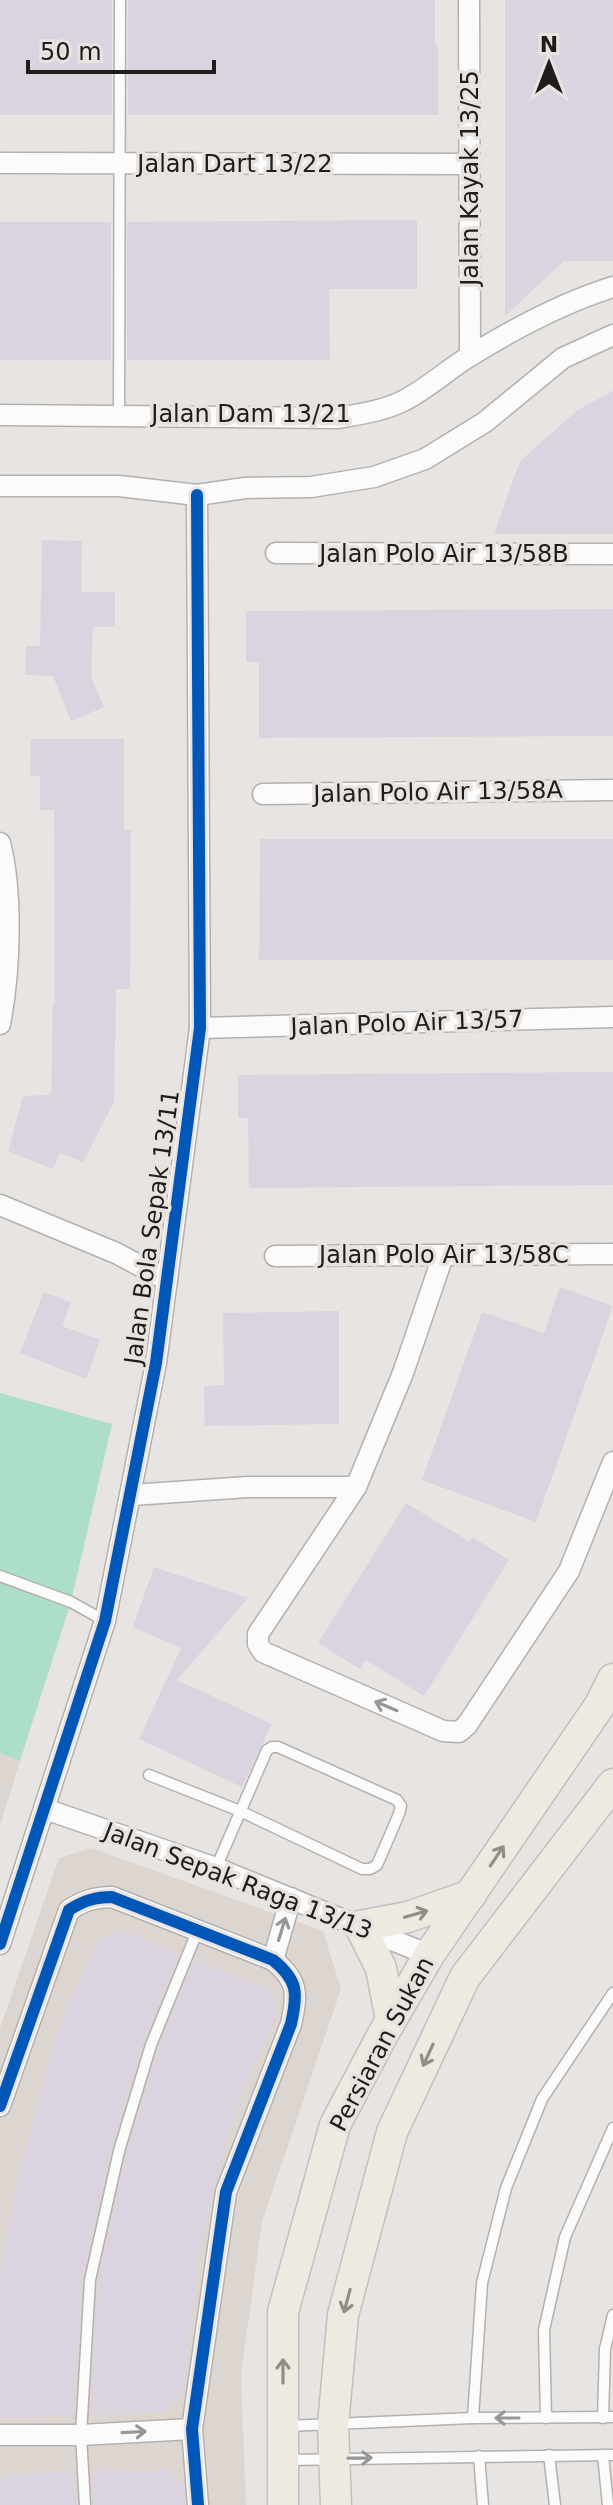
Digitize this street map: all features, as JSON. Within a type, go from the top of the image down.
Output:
[{"type":"main road","name":"Persiaran Sukan","points":[[283,2505],[283,2312],[335,2125],[429,1955],[600,1705],[613,1679]]},
{"type":"main road","name":"Persiaran Sukan","points":[[336,2505],[333,2425],[343,2315],[392,2132],[465,1977],[613,1784]]},
{"type":"main road","points":[[391,2020],[381,1968],[360,1926],[408,1917],[471,1895]]},
{"type":"main road","points":[[444,2020],[438,1974],[429,1955],[456,1954],[497,1934]]},
{"type":"street","name":"Jalan Kayak 13/25","points":[[469,0],[470,356]]},
{"type":"street","name":"Jalan Dart 13/22","points":[[0,163],[470,164]]},
{"type":"street","name":"Jalan Dam 13/21","points":[[0,415],[338,418],[374,412],[404,401],[470,356],[578,298],[613,287]]},
{"type":"street","points":[[0,486],[119,486],[197,495],[245,488],[311,487],[374,477],[425,459],[485,422],[563,358],[613,335]]},
{"type":"street","name":"Jalan Bola Sepak 13/11","points":[[0,1944],[105,1621],[156,1363],[200,1028],[197,495]]},
{"type":"street","name":"Jalan Polo Air 13/58B","points":[[276,553],[613,554]]},
{"type":"street","name":"Jalan Polo Air 13/58A","points":[[263,794],[613,790]]},
{"type":"street","points":[[0,843],[8,925],[5,996],[0,1024]]},
{"type":"street","name":"Jalan Polo Air 13/57","points":[[200,1028],[613,1017]]},
{"type":"street","points":[[0,1205],[116,1253],[167,1280]]},
{"type":"street","name":"Jalan Polo Air 13/58C","points":[[275,1256],[613,1254]]},
{"type":"street","points":[[443,1256],[403,1373],[356,1487],[258,1634],[258,1644],[263,1652],[443,1731],[459,1732],[467,1725],[569,1571],[613,1462]]},
{"type":"street","points":[[132,1495],[248,1487],[356,1487]]},
{"type":"street","name":"Jalan Sepak Raga 13/13","points":[[45,1809],[216,1868],[429,1955]]},
{"type":"street","points":[[0,2106],[69,1910],[80,1903],[96,1897],[112,1897],[273,1960],[287,1972],[295,1987],[291,2024],[226,2192],[192,2429],[198,2505]]},
{"type":"street","points":[[273,1960],[291,1898]]},
{"type":"street","points":[[0,2435],[81,2435],[192,2429]]},
{"type":"lane","points":[[119,415],[120,0]]},
{"type":"lane","points":[[0,1576],[71,1602],[105,1621]]},
{"type":"lane","points":[[149,1775],[240,1811],[362,1869],[377,1865],[401,1806],[397,1800],[272,1747],[267,1750],[240,1811],[216,1868]]},
{"type":"lane","points":[[85,2505],[81,2435],[90,2280],[119,2151],[151,2045],[197,1932]]},
{"type":"lane","points":[[473,2418],[482,2283],[506,2188],[542,2099],[613,1993]]},
{"type":"lane","points":[[546,2418],[544,2330],[565,2237],[613,2128]]},
{"type":"lane","points":[[282,2426],[473,2418],[608,2418],[605,2349],[613,2315]]},
{"type":"lane","points":[[549,2455],[555,2505]]},
{"type":"lane","points":[[282,2460],[608,2455],[608,2505]]},
{"type":"lane","points":[[479,2456],[483,2505]]},
{"type":"shaded area","points":[[0,1753],[20,1761],[0,1826]]},
{"type":"shaded area","points":[[91,1848],[323,1931],[341,1989],[262,2222],[241,2375],[246,2505],[0,2505],[0,2028],[59,1858]]},
{"type":"green space","points":[[0,1393],[112,1424],[71,1602],[20,1761],[0,1753]]},
{"type":"building","points":[[0,0],[112,0],[112,115],[0,115]]},
{"type":"building","points":[[128,0],[435,0],[438,115],[128,115]]},
{"type":"building","points":[[505,0],[613,0],[613,261],[564,261],[505,316]]},
{"type":"building","points":[[417,220],[417,289],[329,289],[330,360],[127,360],[127,222]]},
{"type":"building","points":[[0,222],[111,222],[111,360],[0,360]]},
{"type":"building","points":[[613,391],[613,534],[494,534],[520,461],[578,410]]},
{"type":"building","points":[[42,540],[82,541],[81,592],[115,592],[115,627],[93,627],[91,677],[104,707],[71,721],[53,676],[25,675],[26,646],[40,646]]},
{"type":"building","points":[[613,609],[613,736],[259,738],[259,662],[246,662],[246,611]]},
{"type":"building","points":[[31,739],[124,739],[124,830],[131,830],[130,989],[116,989],[114,1102],[83,1162],[60,1153],[53,1169],[8,1151],[23,1096],[51,1095],[55,1003],[54,810],[40,810],[40,776],[30,776]]},
{"type":"building","points":[[260,839],[613,839],[613,960],[259,960]]},
{"type":"building","points":[[613,1072],[613,1185],[249,1188],[248,1118],[238,1118],[238,1075]]},
{"type":"building","points":[[560,1287],[613,1306],[536,1522],[422,1480],[482,1312],[544,1333]]},
{"type":"building","points":[[44,1292],[71,1302],[62,1326],[100,1340],[86,1379],[20,1353]]},
{"type":"building","points":[[339,1311],[339,1424],[205,1426],[204,1386],[224,1385],[223,1313]]},
{"type":"building","points":[[406,1503],[470,1542],[472,1537],[509,1560],[424,1696],[366,1660],[360,1669],[318,1643]]},
{"type":"building","points":[[154,1567],[248,1598],[177,1680],[272,1724],[242,1787],[139,1739],[181,1648],[133,1627]]},
{"type":"building","points":[[121,1930],[179,1954],[143,2043],[111,2149],[82,2279],[74,2415],[0,2418],[0,2281],[14,2193],[58,2030],[98,1940]]},
{"type":"building","points":[[194,1960],[269,1989],[278,2011],[241,2094],[213,2190],[199,2253],[183,2394],[165,2412],[90,2415],[98,2281],[127,2153],[159,2048]]},
{"type":"building","points":[[166,2469],[183,2484],[185,2505],[93,2505],[91,2472]]},
{"type":"building","points":[[75,2472],[77,2505],[0,2505],[0,2482],[7,2474]]},
{"type":"cycle path","points":[[0,1944],[105,1621],[156,1363],[200,1028],[197,495]]},
{"type":"cycle path","points":[[0,2106],[69,1910],[84,1902],[112,1897],[273,1960],[292,1981],[295,2004],[291,2024],[226,2192],[192,2429],[198,2505]]}]
